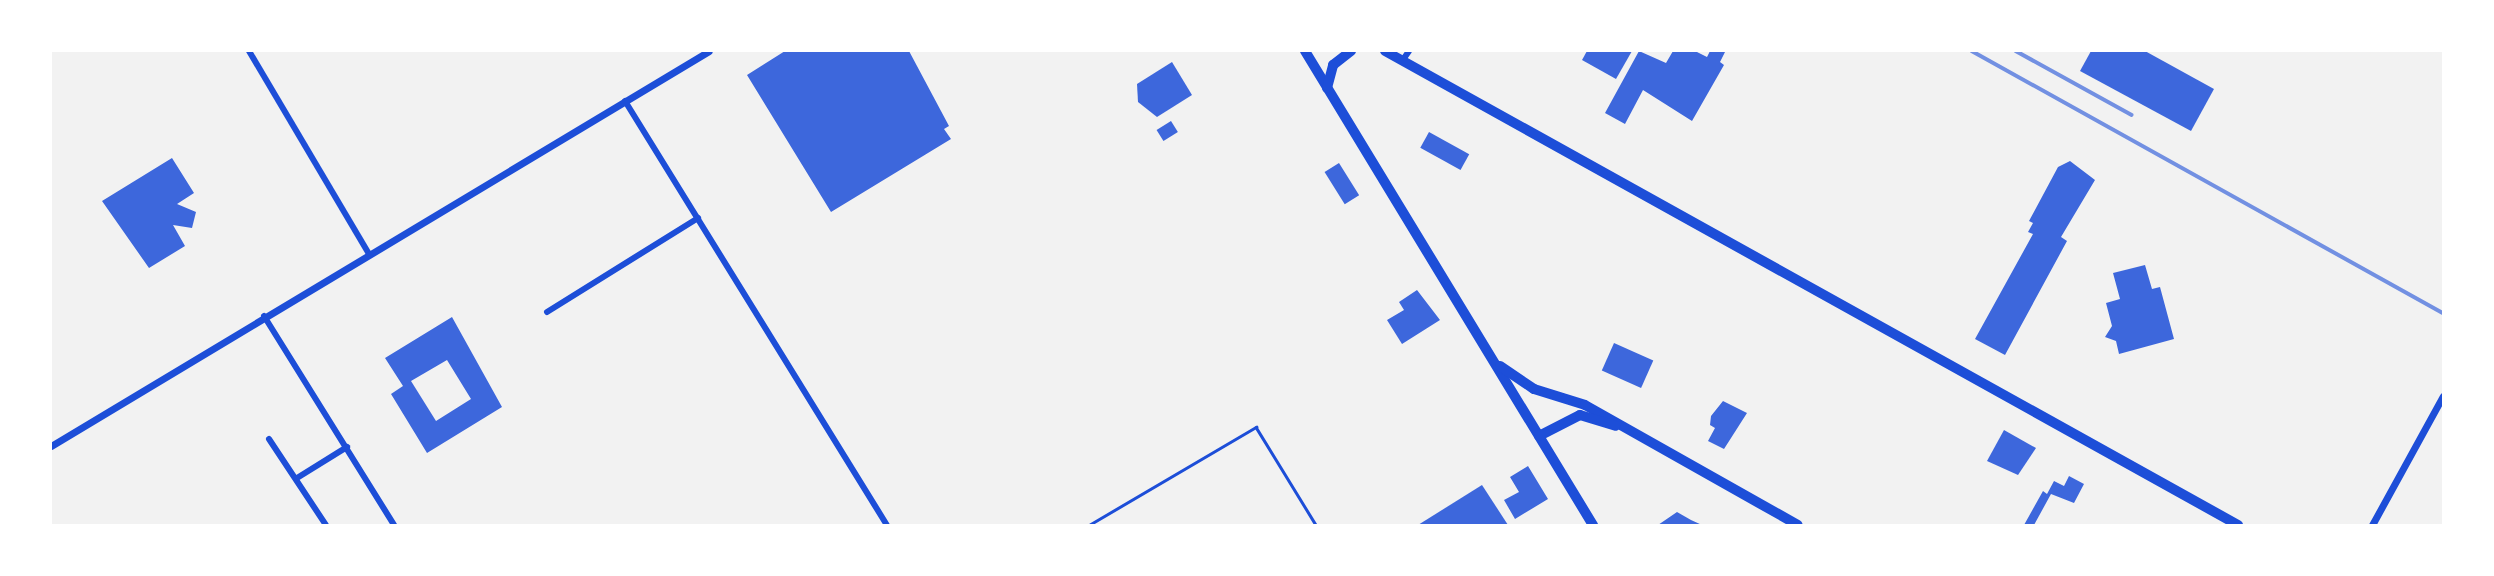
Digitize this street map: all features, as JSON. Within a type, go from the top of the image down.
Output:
[{"type":"main road","points":[[1305,51],[1593,525]]},
{"type":"main road","points":[[1327,88],[1333,65],[1351,51]]},
{"type":"main road","points":[[1385,51],[2238,525]]},
{"type":"main road","points":[[1494,362],[1534,389],[1585,405],[1798,525]]},
{"type":"main road","points":[[1539,436],[1580,415],[1623,428]]},
{"type":"street","points":[[248,51],[368,252]]},
{"type":"street","points":[[51,446],[368,252],[709,51]]},
{"type":"street","points":[[1402,61],[1409,51]]},
{"type":"street","points":[[625,101],[887,525]]},
{"type":"street","points":[[547,313],[698,218]]},
{"type":"street","points":[[264,316],[394,525]]},
{"type":"street","points":[[2372,525],[2443,396]]},
{"type":"street","points":[[269,439],[326,525]]},
{"type":"street","points":[[297,478],[347,447]]},
{"type":"lane","points":[[1089,525],[1255,428],[1316,525]]},
{"type":"building","points":[[785,51],[909,51],[949,126],[944,129],[951,139],[831,212],[747,75]]},
{"type":"building","points":[[1587,51],[1632,51],[1616,79],[1582,60]]},
{"type":"building","points":[[1639,51],[1666,63],[1673,51],[1695,51],[1707,57],[1710,51],[1725,52],[1720,62],[1724,65],[1692,121],[1643,90],[1625,124],[1605,113]]},
{"type":"building","points":[[2091,51],[2145,51],[2214,89],[2191,131],[2080,71]]},
{"type":"building","points":[[1172,62],[1192,95],[1157,117],[1138,102],[1137,84]]},
{"type":"building","points":[[1171,121],[1178,132],[1163,141],[1157,130]]},
{"type":"building","points":[[1429,132],[1469,154],[1461,170],[1420,148]]},
{"type":"building","points":[[172,158],[194,193],[177,204],[196,212],[192,228],[173,225],[185,246],[149,268],[102,201]]},
{"type":"building","points":[[2070,161],[2095,180],[2061,237],[2067,241],[2005,355],[1975,339],[2033,234],[2028,232],[2033,223],[2029,221],[2058,167]]},
{"type":"building","points":[[1339,163],[1359,195],[1345,204],[1325,172]]},
{"type":"building","points":[[2145,265],[2152,289],[2160,287],[2174,339],[2119,354],[2116,341],[2105,337],[2112,326],[2106,303],[2120,299],[2113,273]]},
{"type":"building","points":[[1417,290],[1440,320],[1402,344],[1387,320],[1404,310],[1399,302]]},
{"type":"building","points":[[452,317],[502,407],[427,453],[391,394],[403,386],[385,358]],"holes":[[[447,360],[471,399],[436,421],[411,381]]]},
{"type":"building","points":[[1614,343],[1653,360],[1641,388],[1602,370]]},
{"type":"building","points":[[1723,401],[1747,413],[1724,449],[1708,441],[1715,428],[1710,425],[1711,416]]},
{"type":"building","points":[[2004,430],[2036,448],[2018,475],[1987,461]]},
{"type":"building","points":[[1528,466],[1548,499],[1515,519],[1504,500],[1519,492],[1510,477]]},
{"type":"building","points":[[2069,476],[2084,484],[2074,503],[2051,494],[2034,525],[2024,525],[2043,491],[2047,494],[2054,481],[2064,486]]},
{"type":"building","points":[[1482,485],[1508,525],[1418,525]]},
{"type":"building","points":[[1677,512],[1691,520],[1702,525],[1658,525]]},
{"type":"railway","points":[[1972,51],[2443,313]]},
{"type":"railway","points":[[2016,51],[2132,115]]}]
